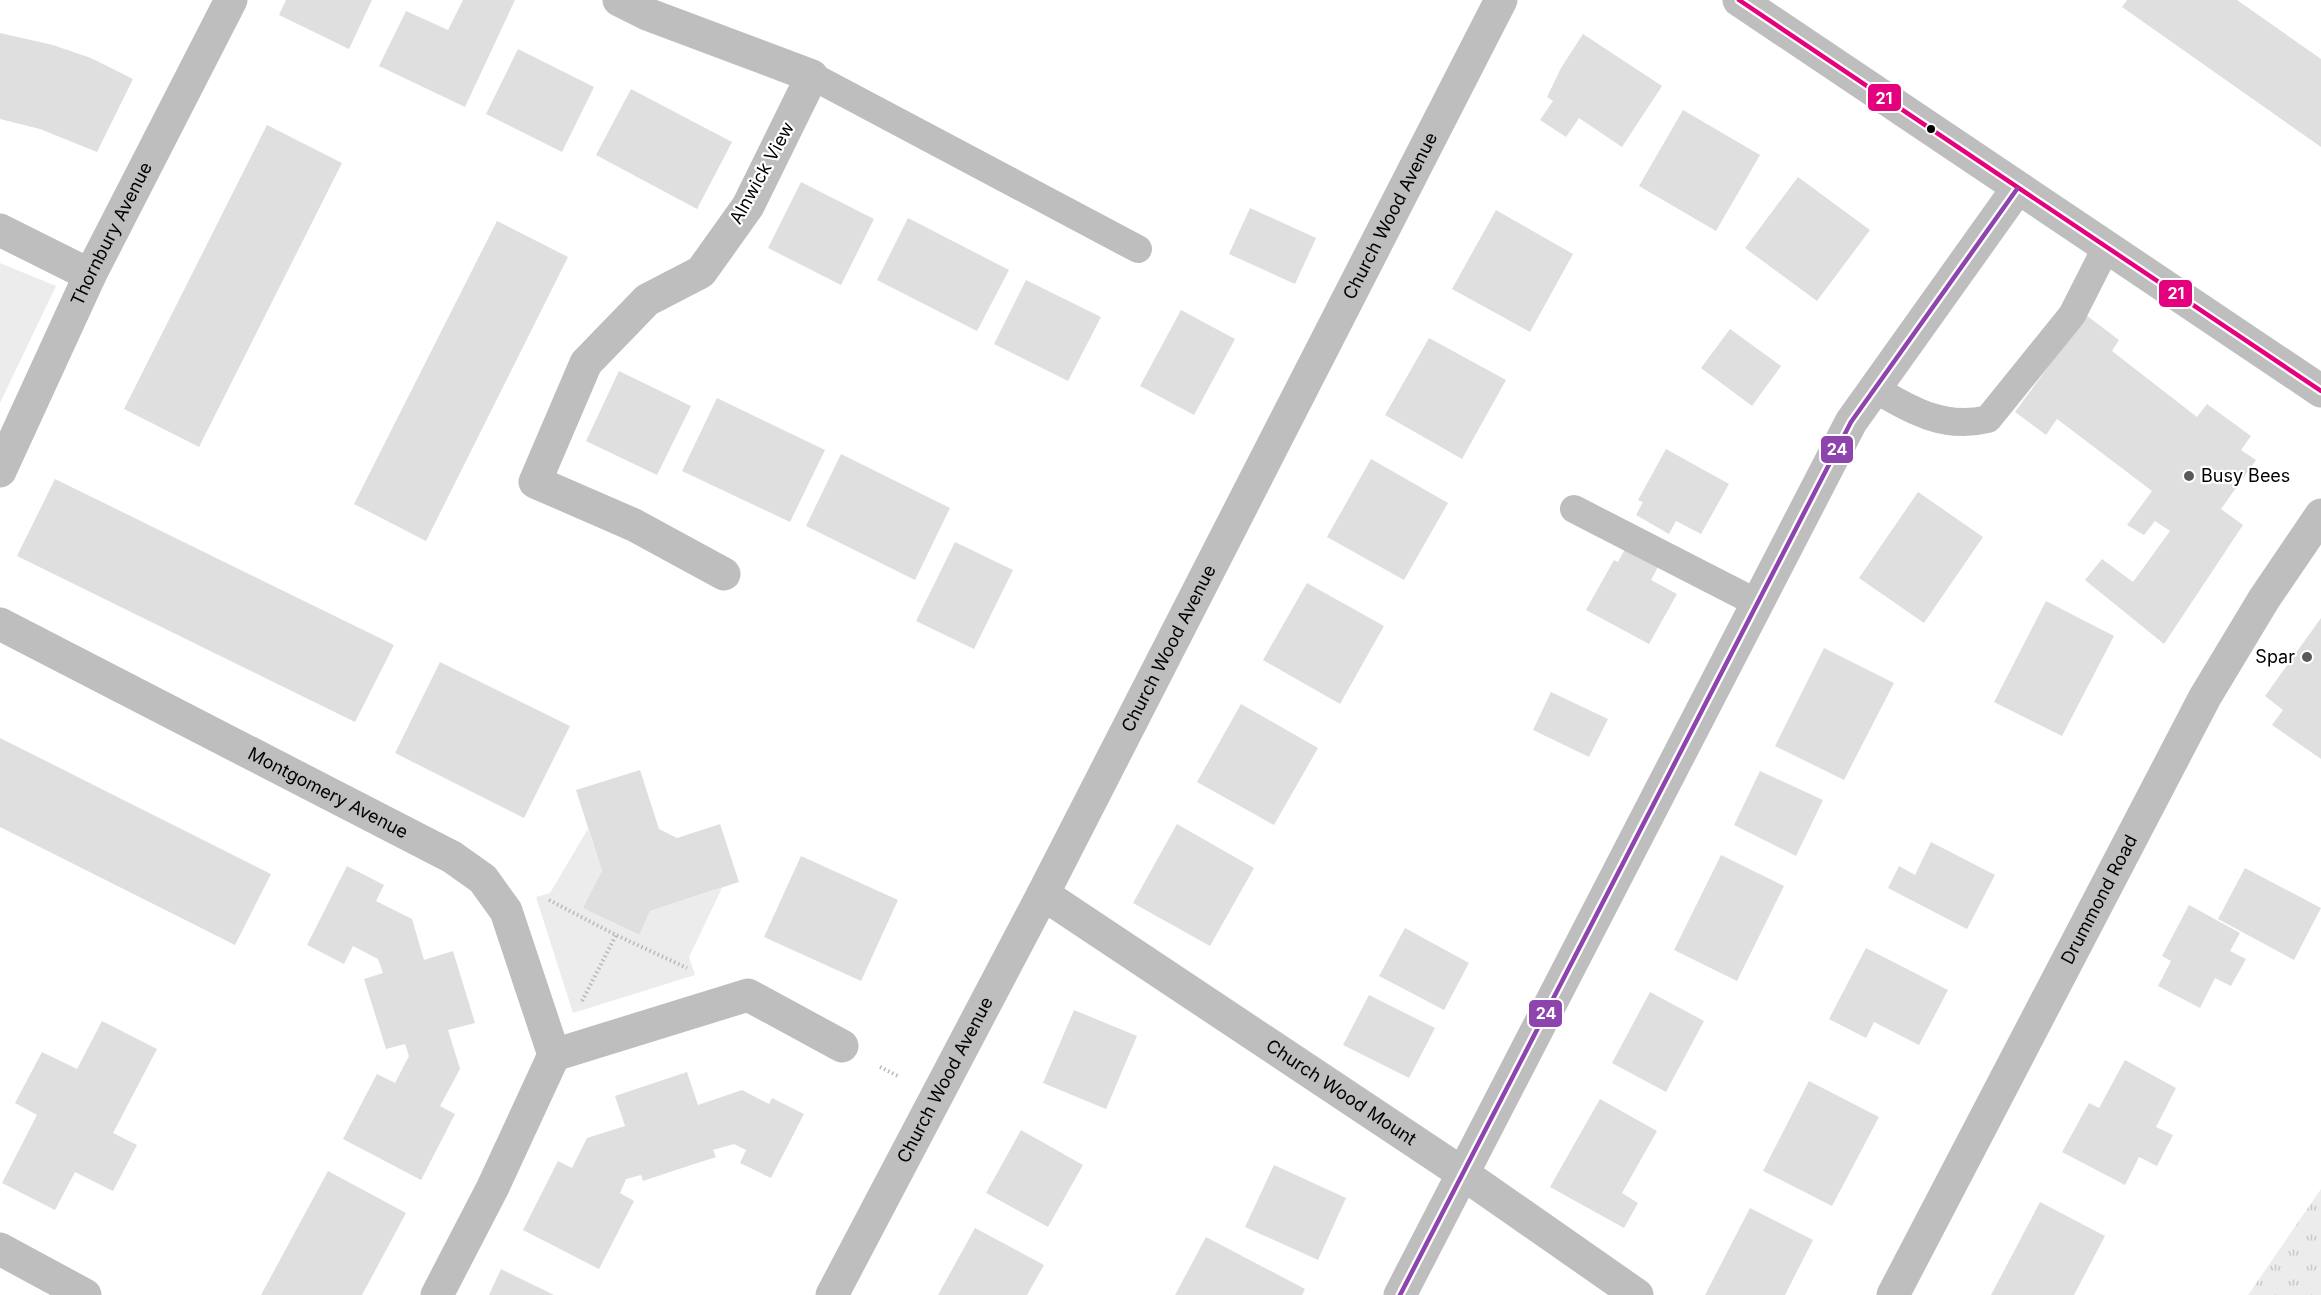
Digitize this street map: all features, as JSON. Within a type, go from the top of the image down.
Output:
[{"type":"main road","name":"Thornbury Avenue","points":[[0,471],[90,275],[231,0]]},
{"type":"main road","points":[[619,0],[647,14],[812,76]]},
{"type":"main road","name":"Church Wood Avenue","points":[[832,1295],[1044,894],[1501,0]]},
{"type":"main road","points":[[1739,0],[2017,189],[2321,391]]},
{"type":"main road","name":"Alnwick View","points":[[724,574],[634,525],[535,482],[586,363],[647,300],[700,272],[748,206],[812,76]]},
{"type":"main road","points":[[1401,1295],[1851,422],[2017,189]]},
{"type":"main road","points":[[0,230],[90,275]]},
{"type":"main road","name":"Drummond Road","points":[[1893,1295],[2205,698],[2264,599],[2321,515]]},
{"type":"main road","name":"Montgomery Avenue","points":[[0,624],[452,857],[483,879],[506,911],[554,1055]]},
{"type":"main road","name":"Church Wood Mount","points":[[1044,894],[1462,1173],[1637,1295]]},
{"type":"main road","points":[[437,1295],[493,1187],[554,1055],[748,995],[842,1046]]},
{"type":"main road","points":[[0,1249],[85,1295]]},
{"type":"lane","points":[[812,76],[1138,249]]},
{"type":"lane","points":[[1875,389],[1913,411],[1940,420],[1973,422],[1988,418],[2072,315],[2106,248]]},
{"type":"lane","points":[[1574,509],[1757,603]]},
{"type":"path","points":[[483,879],[531,890],[616,935],[748,995]]},
{"type":"path","points":[[554,1055],[616,935]]},
{"type":"path","points":[[842,1046],[937,1097]]},
{"type":"green space","points":[[0,263],[56,286],[0,403]]},
{"type":"green space","points":[[588,829],[602,871],[584,908],[638,935],[650,911],[722,888],[689,957],[695,975],[573,1013],[536,897],[550,893]]},
{"type":"green space","points":[[2321,1189],[2321,1295],[2248,1295]]},
{"type":"building","points":[[286,0],[372,0],[349,49],[279,15]]},
{"type":"building","points":[[463,0],[515,0],[465,107],[379,66],[406,11],[448,30]]},
{"type":"building","points":[[2127,0],[2237,0],[2321,59],[2321,147],[2122,7]]},
{"type":"building","points":[[0,33],[53,45],[91,58],[133,79],[97,152],[40,129],[0,119]]},
{"type":"building","points":[[1583,34],[1662,86],[1622,147],[1579,118],[1566,137],[1540,120],[1553,101],[1547,97],[1561,68]]},
{"type":"building","points":[[518,49],[594,87],[562,152],[486,114]]},
{"type":"building","points":[[631,89],[732,142],[697,209],[596,155]]},
{"type":"building","points":[[1683,110],[1760,155],[1716,231],[1639,186]]},
{"type":"building","points":[[267,125],[342,163],[199,447],[124,409]]},
{"type":"building","points":[[1798,177],[1870,230],[1817,301],[1745,248]]},
{"type":"building","points":[[801,182],[874,219],[841,285],[768,248]]},
{"type":"building","points":[[1250,208],[1316,238],[1295,284],[1229,254]]},
{"type":"building","points":[[1496,210],[1573,254],[1530,332],[1452,289]]},
{"type":"building","points":[[908,218],[1009,270],[977,331],[877,280]]},
{"type":"building","points":[[497,221],[568,257],[426,541],[354,504]]},
{"type":"building","points":[[1026,280],[1101,317],[1068,381],[994,344]]},
{"type":"building","points":[[1181,310],[1235,339],[1194,415],[1140,386]]},
{"type":"building","name":"Busy Bees","points":[[2086,315],[2119,340],[2112,351],[2197,417],[2207,404],[2251,436],[2241,450],[2256,460],[2221,509],[2243,525],[2164,644],[2085,580],[2102,559],[2133,582],[2170,531],[2155,521],[2144,535],[2127,525],[2152,491],[2057,419],[2046,435],[2015,412]]},
{"type":"building","points":[[1730,329],[1781,366],[1752,406],[1701,368]]},
{"type":"building","points":[[1429,338],[1506,380],[1462,459],[1385,415]]},
{"type":"building","points":[[619,371],[691,406],[657,475],[586,441]]},
{"type":"building","points":[[717,398],[825,450],[790,522],[682,471]]},
{"type":"building","points":[[1666,449],[1729,484],[1701,534],[1676,521],[1669,534],[1636,515],[1643,502],[1638,500]]},
{"type":"building","points":[[841,454],[950,508],[915,580],[806,526]]},
{"type":"building","points":[[1371,459],[1448,503],[1404,580],[1327,537]]},
{"type":"building","points":[[55,479],[394,645],[355,722],[17,556]]},
{"type":"building","points":[[1918,492],[1983,537],[1924,623],[1859,578]]},
{"type":"building","points":[[955,542],[1013,570],[974,649],[916,621]]},
{"type":"building","points":[[1625,549],[1658,567],[1651,580],[1677,594],[1649,644],[1586,610],[1614,560],[1618,562]]},
{"type":"building","points":[[1307,583],[1384,626],[1340,704],[1263,660]]},
{"type":"building","points":[[2046,601],[2114,636],[2062,736],[1994,702]]},
{"type":"building","name":"Spar","points":[[2321,618],[2321,759],[2272,725],[2283,710],[2265,696]]},
{"type":"building","points":[[1824,648],[1894,683],[1844,780],[1775,746]]},
{"type":"building","points":[[440,662],[570,726],[524,818],[395,753]]},
{"type":"building","points":[[1551,692],[1608,719],[1589,757],[1533,730]]},
{"type":"building","points":[[1241,704],[1318,748],[1274,825],[1197,782]]},
{"type":"building","points":[[0,738],[271,874],[235,945],[0,827]]},
{"type":"building","points":[[640,770],[659,829],[677,838],[720,824],[739,882],[650,911],[639,935],[583,908],[602,871],[576,790]]},
{"type":"building","points":[[1760,771],[1823,800],[1796,856],[1734,825]]},
{"type":"building","points":[[1177,824],[1254,868],[1210,946],[1133,903]]},
{"type":"building","points":[[1931,842],[1995,875],[1967,929],[1888,888],[1899,866],[1915,875]]},
{"type":"building","points":[[1721,855],[1784,886],[1737,981],[1674,950]]},
{"type":"building","points":[[801,856],[898,900],[861,981],[764,937]]},
{"type":"building","points":[[347,866],[384,885],[376,901],[412,919],[424,960],[453,951],[475,1023],[448,1030],[460,1069],[440,1106],[455,1114],[421,1180],[343,1139],[377,1074],[395,1083],[409,1056],[405,1044],[386,1049],[364,979],[383,973],[378,959],[353,946],[344,964],[307,945]]},
{"type":"building","points":[[2245,868],[2321,908],[2294,960],[2218,919]]},
{"type":"building","points":[[2189,905],[2240,933],[2230,951],[2246,959],[2231,986],[2215,978],[2200,1008],[2158,986],[2171,961],[2162,956]]},
{"type":"building","points":[[1405,928],[1469,963],[1444,1010],[1379,976]]},
{"type":"building","points":[[1866,948],[1948,990],[1919,1045],[1874,1022],[1866,1038],[1829,1019]]},
{"type":"building","points":[[1650,992],[1704,1021],[1666,1092],[1612,1063]]},
{"type":"building","points":[[1369,995],[1435,1028],[1409,1078],[1343,1045]]},
{"type":"building","points":[[1074,1010],[1137,1036],[1106,1109],[1043,1083]]},
{"type":"building","points":[[102,1021],[157,1049],[113,1133],[137,1145],[113,1191],[75,1172],[55,1210],[2,1183],[37,1115],[15,1103],[42,1052],[77,1069]]},
{"type":"building","points":[[2125,1060],[2176,1088],[2156,1127],[2173,1135],[2157,1166],[2139,1157],[2125,1185],[2062,1152],[2089,1103],[2099,1108]]},
{"type":"building","points":[[687,1072],[698,1105],[742,1090],[769,1104],[772,1098],[804,1114],[771,1178],[740,1163],[746,1150],[734,1144],[713,1150],[716,1157],[643,1181],[641,1175],[626,1179],[620,1193],[634,1201],[599,1269],[523,1230],[558,1161],[572,1168],[587,1138],[625,1126],[615,1096]]},
{"type":"building","points":[[1809,1081],[1879,1117],[1832,1206],[1763,1171]]},
{"type":"building","points":[[1600,1099],[1657,1131],[1622,1193],[1638,1203],[1624,1228],[1550,1187]]},
{"type":"building","points":[[1021,1130],[1083,1165],[1048,1227],[986,1193]]},
{"type":"building","points":[[1274,1165],[1346,1198],[1318,1260],[1245,1227]]},
{"type":"building","points":[[328,1171],[406,1213],[362,1295],[261,1295]]},
{"type":"building","points":[[2040,1202],[2105,1236],[2074,1295],[1991,1295]]},
{"type":"building","points":[[1750,1208],[1813,1240],[1785,1295],[1705,1295]]},
{"type":"building","points":[[975,1228],[1044,1265],[1027,1295],[938,1295]]},
{"type":"building","points":[[1206,1237],[1305,1289],[1302,1295],[1175,1295]]},
{"type":"building","points":[[501,1269],[554,1295],[489,1295]]},
{"type":"transit line","name":"21","points":[[1739,0],[2321,391]]},
{"type":"transit line","name":"24","points":[[1400,1295],[1851,422],[2017,189]]},
{"type":"place","name":"Busy Bees","points":[[2189,476]]},
{"type":"place","name":"Spar","points":[[2307,657]]}]
